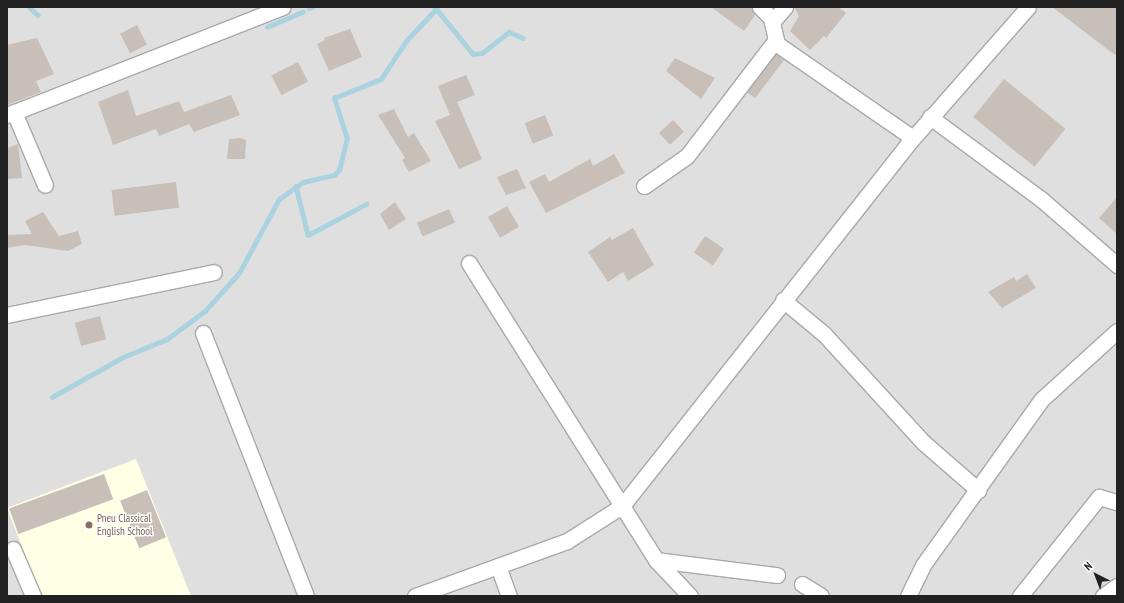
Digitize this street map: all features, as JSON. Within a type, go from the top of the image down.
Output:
[{"type":"street","points":[[45,185],[11,114],[283,7]]},
{"type":"street","points":[[760,7],[772,22],[775,41],[913,138]]},
{"type":"street","points":[[772,22],[785,7]]},
{"type":"street","points":[[415,596],[567,541],[622,506],[783,300],[930,117],[1028,7]]},
{"type":"street","points":[[644,186],[687,156],[775,41]]},
{"type":"street","points":[[930,117],[1041,199],[1117,265]]},
{"type":"street","points":[[469,263],[656,560],[690,596]]},
{"type":"street","points":[[7,315],[214,272]]},
{"type":"street","points":[[783,300],[824,334],[924,444],[978,490]]},
{"type":"street","points":[[908,596],[923,565],[1042,399],[1117,331]]},
{"type":"street","points":[[203,333],[306,596]]},
{"type":"street","points":[[1020,596],[1099,497],[1117,502]]},
{"type":"street","points":[[13,549],[33,596]]},
{"type":"street","points":[[656,560],[777,575]]},
{"type":"street","points":[[498,566],[509,596]]},
{"type":"street","points":[[802,584],[821,596]]},
{"type":"street","points":[[1103,596],[1117,586]]},
{"type":"shaded area","points":[[7,7],[1117,7],[1117,596],[7,596]]},
{"type":"shaded area","name":"Pneu Classical English School","points":[[136,459],[191,596],[41,596],[7,508]]},
{"type":"building","points":[[711,7],[751,7],[755,15],[744,31]]},
{"type":"building","points":[[794,7],[838,7],[846,13],[826,38],[824,36],[810,50],[790,31],[799,16]]},
{"type":"building","points":[[1052,7],[1117,7],[1117,56],[1111,52]]},
{"type":"building","points":[[137,25],[147,45],[130,53],[120,34]]},
{"type":"building","points":[[350,29],[362,57],[329,71],[317,44],[325,40],[324,38]]},
{"type":"building","points":[[37,38],[54,74],[36,81],[41,92],[7,105],[7,45]]},
{"type":"building","points":[[776,54],[784,60],[755,98],[747,92]]},
{"type":"building","points":[[675,58],[715,78],[701,99],[666,71]]},
{"type":"building","points":[[298,62],[308,82],[281,95],[271,76]]},
{"type":"building","points":[[466,75],[475,95],[457,102],[482,159],[459,169],[435,121],[450,115],[438,86]]},
{"type":"building","points":[[1004,79],[1065,129],[1035,167],[973,117]]},
{"type":"building","points":[[128,90],[136,116],[179,101],[184,112],[231,95],[240,115],[194,132],[189,124],[159,136],[156,129],[113,145],[98,102]]},
{"type":"building","points":[[394,109],[408,137],[414,133],[431,161],[409,172],[402,160],[405,158],[378,115]]},
{"type":"building","points":[[545,115],[553,135],[533,144],[525,123]]},
{"type":"building","points":[[673,120],[684,132],[670,145],[659,133]]},
{"type":"building","points":[[240,138],[246,140],[245,159],[227,159],[229,139]]},
{"type":"building","points":[[18,144],[22,178],[7,179],[7,148]]},
{"type":"building","points":[[614,154],[625,173],[546,213],[529,182],[545,174],[549,182],[590,159],[593,166]]},
{"type":"building","points":[[517,169],[526,188],[506,195],[497,177]]},
{"type":"building","points":[[176,182],[179,208],[115,216],[111,190]]},
{"type":"building","points":[[1117,197],[1117,234],[1099,218]]},
{"type":"building","points":[[395,202],[406,219],[389,230],[380,214]]},
{"type":"building","points":[[507,206],[519,227],[500,238],[488,217]]},
{"type":"building","points":[[449,209],[455,223],[423,236],[417,223]]},
{"type":"building","points":[[43,212],[59,236],[78,231],[82,244],[68,251],[25,245],[7,248],[7,235],[32,234],[25,221]]},
{"type":"building","points":[[633,228],[654,265],[628,281],[623,272],[608,282],[588,252],[610,237],[612,240]]},
{"type":"building","points":[[705,236],[724,249],[713,265],[694,253]]},
{"type":"building","points":[[1027,274],[1036,288],[1002,308],[988,292],[1014,277],[1016,281]]},
{"type":"building","points":[[100,316],[106,339],[81,346],[75,323]]},
{"type":"building","points":[[104,474],[113,499],[18,534],[9,509]]},
{"type":"building","points":[[147,490],[166,537],[139,548],[120,501]]},
{"type":"waterway","points":[[29,7],[38,15]]},
{"type":"waterway","points":[[435,7],[473,54],[482,53],[509,32],[523,38]]},
{"type":"waterway","points":[[52,397],[123,357],[167,339],[205,311],[239,273],[279,199],[303,182],[334,175],[339,170],[347,139],[334,98],[381,79],[406,41],[436,9]]},
{"type":"waterway","points":[[267,27],[303,12]]},
{"type":"waterway","points":[[296,186],[308,235],[366,204]]},
{"type":"place","name":"Pneu Classical English School","points":[[89,525]]}]
